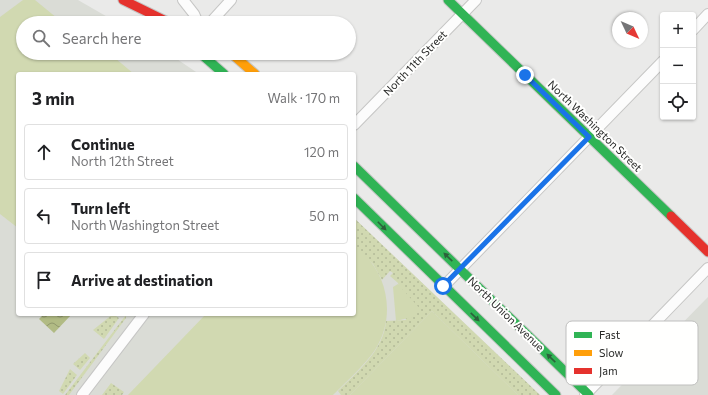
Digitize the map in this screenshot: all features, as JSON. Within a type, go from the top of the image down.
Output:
[{"type":"street","points":[[123,0],[156,16]]},
{"type":"street","points":[[183,0],[195,16]]},
{"type":"street","points":[[217,16],[232,0]]},
{"type":"street","name":"North Washington Street","points":[[448,0],[708,252]]},
{"type":"street","name":"North 11th Street","points":[[356,124],[476,0]]},
{"type":"street","points":[[696,27],[708,14]]},
{"type":"street","points":[[208,60],[222,72]]},
{"type":"street","points":[[239,60],[252,72]]},
{"type":"street","points":[[443,286],[660,64]]},
{"type":"street","name":"North Union Avenue","points":[[356,168],[566,373]]},
{"type":"street","points":[[356,200],[556,395]]},
{"type":"street","points":[[657,321],[708,268]]},
{"type":"street","points":[[82,395],[142,316]]},
{"type":"street","name":"North Union Avenue","points":[[578,385],[587,394]]},
{"type":"street","points":[[587,394],[596,385]]},
{"type":"shaded area","points":[[0,0],[78,0],[106,16],[16,16],[16,60],[178,60],[196,72],[16,72],[16,316],[356,316],[356,220],[540,395],[0,395]]},
{"type":"shaded area","points":[[23,0],[35,0],[54,16],[16,16],[16,60],[117,60],[132,72],[16,72],[16,226],[0,214],[0,17]]},
{"type":"shaded area","points":[[356,220],[540,395],[518,395],[432,311],[350,395],[341,395],[338,391],[361,368],[375,351],[384,332],[386,321],[406,320],[398,283],[390,276],[393,273],[390,271],[382,280],[373,264],[356,248]]},
{"type":"shaded area","points":[[356,248],[366,256],[375,267],[386,294],[386,323],[382,337],[371,356],[361,368],[333,395],[128,395],[204,316],[356,316]]},
{"type":"shaded area","points":[[398,284],[421,310],[412,317],[396,321],[393,287]]},
{"type":"shaded area","points":[[708,297],[708,395],[612,395],[622,385],[698,385],[698,321],[684,321]]},
{"type":"shaded area","points":[[432,311],[518,395],[350,395]]},
{"type":"shaded area","points":[[110,316],[116,316],[119,318],[104,339],[93,330]]},
{"type":"shaded area","points":[[125,316],[126,316],[69,395],[65,395]]},
{"type":"shaded area","points":[[85,353],[90,358],[80,370],[73,364]]},
{"type":"shaded area","points":[[70,369],[77,375],[63,394],[59,391]]},
{"type":"shaded area","points":[[111,383],[124,392],[122,395],[102,395]]},
{"type":"water","points":[[42,316],[70,316],[54,333],[39,319]]},
{"type":"traffic: fast","points":[[448,0],[671,216]]},
{"type":"traffic: fast","points":[[208,60],[222,72]]},
{"type":"traffic: fast","points":[[356,168],[566,373]]},
{"type":"traffic: fast","points":[[356,200],[556,395]]},
{"type":"traffic: fast","points":[[579,385],[589,395]]},
{"type":"traffic: slow","points":[[239,60],[253,72]]},
{"type":"traffic: jam","points":[[123,0],[156,16]]},
{"type":"traffic: jam","points":[[671,216],[708,252]]},
{"type":"route","points":[[443,286],[589,137],[525,75]]}]
